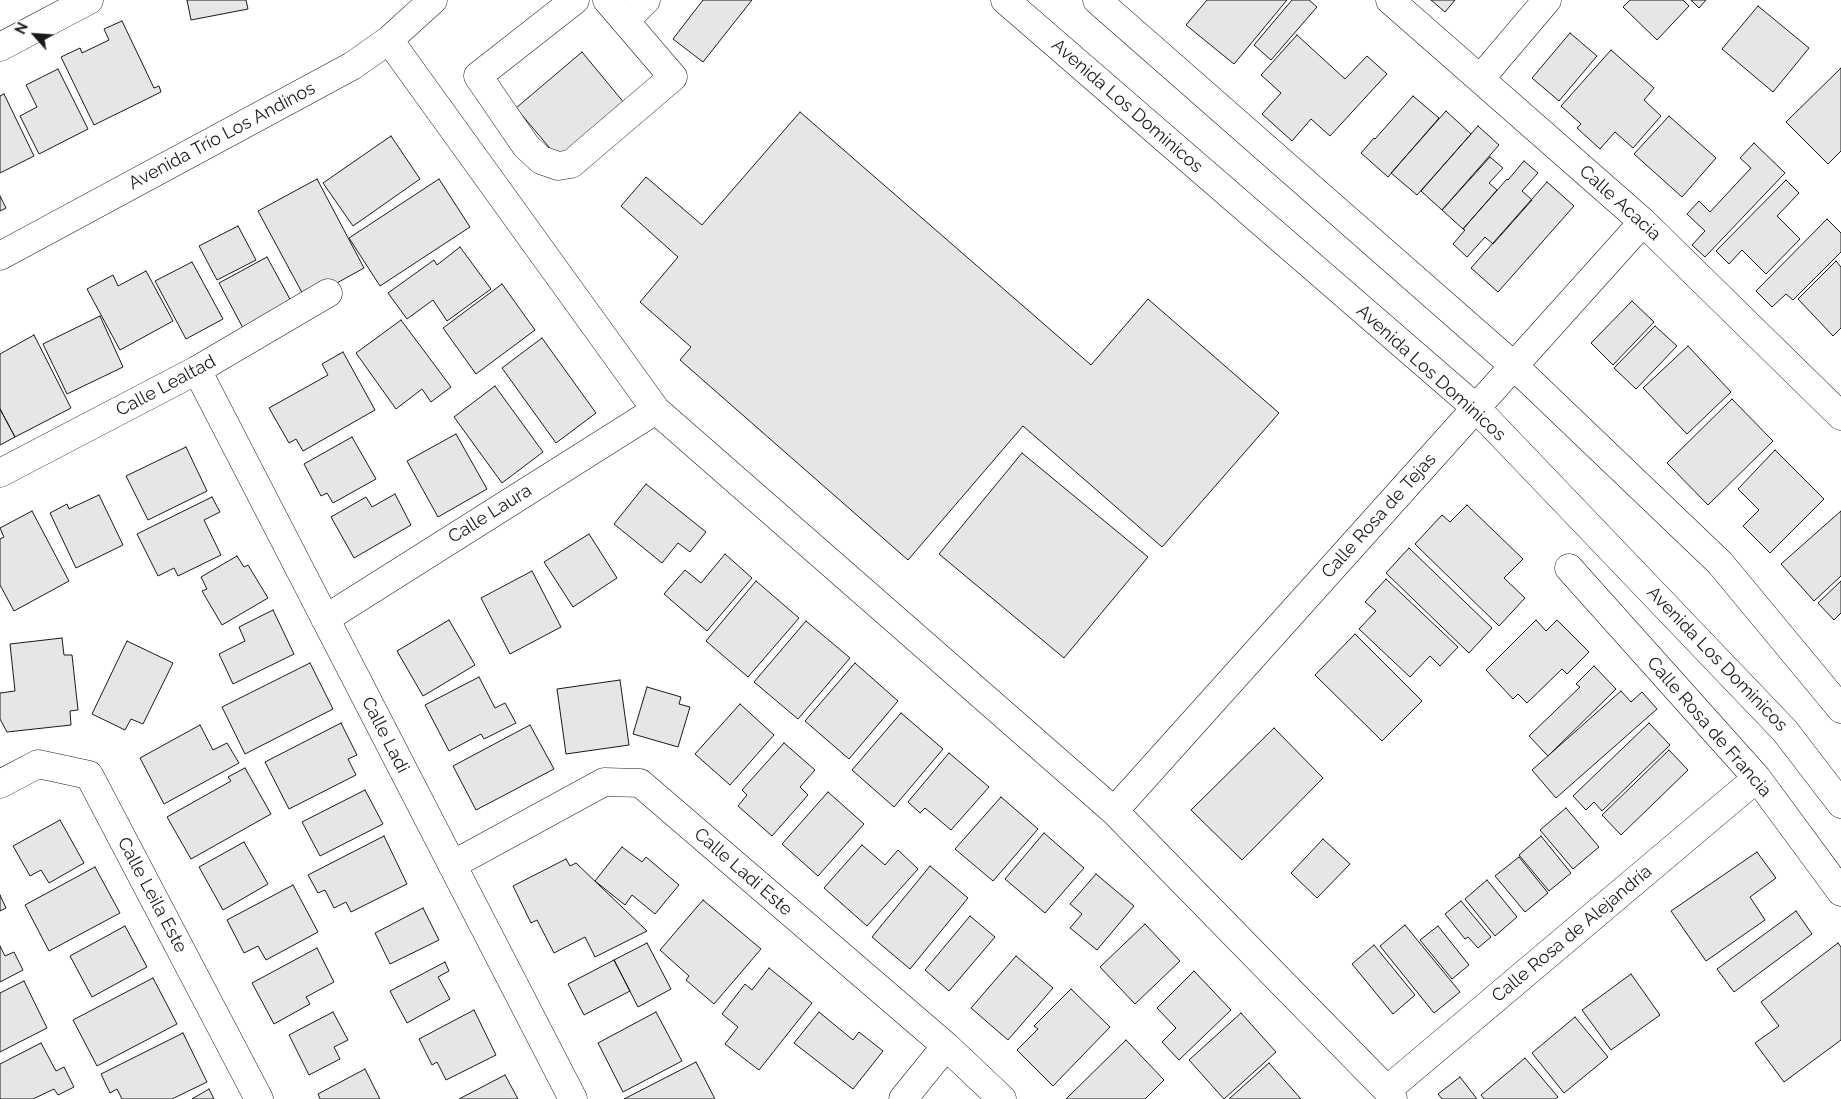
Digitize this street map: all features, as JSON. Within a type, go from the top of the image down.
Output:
[{"type":"street","points":[[0,47],[89,0]]},
{"type":"street","name":"Avenida Trío Los Andinos","points":[[0,256],[352,66],[389,40],[433,0]]},
{"type":"street","points":[[576,0],[478,76],[526,146],[541,160],[558,166],[571,164],[673,77],[607,0]]},
{"type":"street","points":[[625,21],[646,0]]},
{"type":"street","name":"Avenida Los Dominicos","points":[[1005,0],[1476,408],[1786,731],[1841,804]]},
{"type":"street","points":[[1097,0],[1514,366],[1720,563],[1841,709]]},
{"type":"street","name":"Calle Acacia","points":[[1390,0],[1643,222],[1841,416]]},
{"type":"street","points":[[1480,79],[1547,0]]},
{"type":"street","points":[[389,40],[656,410],[1114,811],[1390,1095]]},
{"type":"street","name":"Calle Rosa de Tejas","points":[[1114,811],[1643,222]]},
{"type":"street","name":"Calle Lealtad","points":[[0,473],[197,370],[328,293]]},
{"type":"street","name":"Calle Ladi","points":[[197,370],[573,1099]]},
{"type":"street","name":"Calle Laura","points":[[325,619],[656,410]]},
{"type":"street","name":"Calle Rosa de Francia","points":[[1569,568],[1757,778],[1841,892]]},
{"type":"street","name":"Calle Leila Este","points":[[0,784],[38,764],[89,775],[259,1099]]},
{"type":"street","name":"Calle Rosa de Alejandría","points":[[1390,1095],[1757,778]]},
{"type":"street","name":"Calle Ladi Este","points":[[452,865],[604,782],[640,783],[946,1046],[996,1097]]},
{"type":"street","points":[[903,1099],[946,1046]]},
{"type":"building","points":[[187,0],[246,0],[248,9],[191,20]]},
{"type":"building","points":[[703,0],[752,0],[703,62],[673,39]]},
{"type":"building","points":[[1207,0],[1287,0],[1234,64],[1186,25]]},
{"type":"building","points":[[1292,0],[1309,0],[1317,7],[1271,60],[1254,45]]},
{"type":"building","points":[[1431,0],[1455,0],[1445,12]]},
{"type":"building","points":[[1630,0],[1683,0],[1689,6],[1657,40],[1623,7]]},
{"type":"building","points":[[1691,0],[1706,0],[1699,8]]},
{"type":"building","points":[[1758,6],[1809,48],[1773,92],[1722,49]]},
{"type":"building","points":[[122,21],[154,88],[159,86],[161,92],[94,125],[61,57],[80,48],[82,53],[109,40],[104,29]]},
{"type":"building","points":[[1570,33],[1597,56],[1559,101],[1532,78]]},
{"type":"building","points":[[1297,35],[1345,79],[1367,56],[1387,74],[1330,136],[1311,119],[1292,141],[1262,114],[1281,93],[1261,75]]},
{"type":"building","points":[[1611,50],[1654,88],[1644,100],[1661,116],[1633,148],[1615,132],[1600,149],[1577,128],[1581,124],[1561,106]]},
{"type":"building","points":[[582,52],[625,104],[559,159],[516,108]]},
{"type":"building","points":[[1841,68],[1841,151],[1828,164],[1786,122]]},
{"type":"building","points":[[58,69],[88,129],[39,154],[20,116],[37,107],[26,85]]},
{"type":"building","points":[[4,94],[34,156],[0,173],[0,96]]},
{"type":"building","points":[[1413,96],[1439,118],[1388,177],[1361,153]]},
{"type":"building","points":[[1446,111],[1471,134],[1417,195],[1391,173]]},
{"type":"building","points":[[800,112],[1091,365],[1148,299],[1279,413],[1162,547],[1023,426],[908,560],[680,360],[691,347],[640,302],[678,257],[621,206],[646,177],[702,225]]},
{"type":"building","points":[[1669,116],[1716,158],[1682,197],[1634,154]]},
{"type":"building","points":[[1478,126],[1499,145],[1442,210],[1421,191]]},
{"type":"building","points":[[391,136],[420,179],[353,226],[323,183]]},
{"type":"building","points":[[1754,143],[1785,173],[1705,257],[1692,245],[1705,231],[1687,214],[1699,201],[1710,212],[1751,168],[1740,158]]},
{"type":"building","points":[[1490,157],[1503,168],[1489,183],[1497,190],[1463,229],[1442,210]]},
{"type":"building","points":[[1524,161],[1538,173],[1522,191],[1532,200],[1493,244],[1485,237],[1467,257],[1453,244],[1465,230],[1463,229]]},
{"type":"building","points":[[317,179],[364,268],[306,300],[258,211]]},
{"type":"building","points":[[439,179],[470,227],[380,286],[349,238]]},
{"type":"building","points":[[1786,180],[1799,193],[1777,216],[1800,239],[1766,274],[1742,250],[1729,264],[1716,251]]},
{"type":"building","points":[[1547,182],[1574,206],[1498,292],[1471,268]]},
{"type":"building","points":[[0,196],[6,208],[0,211]]},
{"type":"building","points":[[1827,219],[1841,233],[1841,252],[1793,300],[1786,294],[1772,307],[1756,291]]},
{"type":"building","points":[[238,226],[256,260],[217,280],[199,246]]},
{"type":"building","points":[[460,247],[491,289],[447,321],[433,300],[407,319],[388,293],[434,260],[437,265]]},
{"type":"building","points":[[267,257],[291,301],[243,328],[219,283]]},
{"type":"building","points":[[1836,261],[1841,267],[1841,328],[1833,336],[1798,299]]},
{"type":"building","points":[[192,262],[223,319],[186,339],[155,281]]},
{"type":"building","points":[[146,271],[173,321],[120,350],[87,289],[113,275],[118,286]]},
{"type":"building","points":[[502,284],[535,330],[476,374],[443,328]]},
{"type":"building","points":[[1632,301],[1654,322],[1613,365],[1591,343]]},
{"type":"building","points":[[100,316],[123,367],[67,394],[43,344]]},
{"type":"building","points":[[401,320],[451,387],[431,402],[422,389],[396,409],[356,353]]},
{"type":"building","points":[[1655,326],[1677,346],[1636,389],[1614,368]]},
{"type":"building","points":[[34,335],[71,408],[15,437],[0,409],[0,354]]},
{"type":"building","points":[[542,338],[596,413],[556,443],[502,368]]},
{"type":"building","points":[[1688,346],[1731,392],[1687,434],[1643,388]]},
{"type":"building","points":[[343,352],[375,410],[303,451],[296,439],[289,443],[269,408],[328,375],[322,364]]},
{"type":"building","points":[[495,386],[543,452],[502,483],[454,417]]},
{"type":"building","points":[[1732,399],[1773,441],[1708,505],[1667,463]]},
{"type":"building","points":[[0,409],[15,437],[0,445]]},
{"type":"building","points":[[456,434],[487,489],[438,517],[407,461]]},
{"type":"building","points":[[352,437],[376,479],[333,503],[327,493],[321,496],[304,464]]},
{"type":"building","points":[[186,447],[207,491],[148,520],[126,476]]},
{"type":"building","points":[[1775,450],[1824,499],[1770,553],[1743,526],[1759,510],[1738,489]]},
{"type":"building","points":[[1022,453],[1148,557],[1064,658],[939,554]]},
{"type":"building","points":[[646,484],[706,532],[690,552],[678,543],[662,563],[614,524]]},
{"type":"building","points":[[395,494],[411,525],[354,558],[331,517],[366,497],[372,507]]},
{"type":"building","points":[[99,495],[123,545],[76,568],[50,513],[67,504],[69,509]]},
{"type":"building","points":[[212,497],[220,512],[204,520],[221,555],[178,576],[174,568],[158,576],[137,534]]},
{"type":"building","points":[[1467,505],[1523,559],[1504,578],[1525,598],[1499,626],[1415,544],[1442,515],[1450,522]]},
{"type":"building","points":[[32,511],[69,581],[14,611],[0,585],[0,539],[4,537],[0,528]]},
{"type":"building","points":[[1841,511],[1841,576],[1814,601],[1781,564]]},
{"type":"building","points":[[589,534],[617,578],[573,607],[544,562]]},
{"type":"building","points":[[1409,548],[1492,628],[1469,653],[1386,573]]},
{"type":"building","points":[[725,554],[752,578],[707,631],[664,594],[685,570],[701,583]]},
{"type":"building","points":[[237,556],[244,567],[248,565],[268,598],[222,625],[202,591],[207,589],[201,577]]},
{"type":"building","points":[[532,571],[561,627],[510,654],[481,598]]},
{"type":"building","points":[[1386,579],[1458,647],[1440,666],[1430,656],[1410,677],[1359,629],[1376,611],[1365,602]]},
{"type":"building","points":[[756,581],[799,618],[748,677],[706,641]]},
{"type":"building","points":[[1841,581],[1841,613],[1834,620],[1818,603]]},
{"type":"building","points":[[273,610],[294,654],[233,684],[219,654],[245,641],[239,627]]},
{"type":"building","points":[[449,620],[475,665],[423,696],[397,651]]},
{"type":"building","points":[[1536,620],[1546,631],[1557,620],[1589,652],[1567,674],[1562,669],[1527,703],[1518,694],[1513,699],[1486,670]]},
{"type":"building","points":[[806,621],[850,658],[798,719],[754,682]]},
{"type":"building","points":[[1355,634],[1422,701],[1382,741],[1315,675]]},
{"type":"building","points":[[62,638],[64,655],[72,655],[78,710],[70,711],[71,725],[7,732],[0,719],[0,693],[15,691],[10,644]]},
{"type":"building","points":[[127,641],[173,663],[143,724],[131,719],[125,730],[92,714]]},
{"type":"building","points":[[310,663],[333,709],[245,754],[222,707]]},
{"type":"building","points":[[855,663],[898,701],[849,759],[805,721]]},
{"type":"building","points":[[1594,666],[1616,689],[1548,756],[1529,736],[1580,687],[1576,684]]},
{"type":"building","points":[[479,677],[495,708],[505,703],[516,723],[484,739],[481,734],[449,751],[425,705]]},
{"type":"building","points":[[620,680],[629,745],[566,754],[557,689]]},
{"type":"building","points":[[647,687],[681,697],[679,704],[690,707],[678,747],[633,734]]},
{"type":"building","points":[[1621,691],[1631,702],[1642,692],[1657,709],[1556,798],[1532,770]]},
{"type":"building","points":[[740,704],[774,735],[730,785],[695,754]]},
{"type":"building","points":[[901,713],[943,749],[894,807],[852,770]]},
{"type":"building","points":[[341,723],[357,755],[348,759],[356,775],[289,809],[265,762]]},
{"type":"building","points":[[1649,723],[1670,745],[1602,811],[1594,802],[1586,810],[1573,796]]},
{"type":"building","points":[[200,725],[213,750],[227,743],[239,763],[164,804],[140,758]]},
{"type":"building","points":[[530,725],[554,769],[476,810],[453,766]]},
{"type":"building","points":[[1274,728],[1323,778],[1242,860],[1191,810]]},
{"type":"building","points":[[784,743],[815,770],[800,787],[808,795],[772,836],[738,806],[747,795],[742,790]]},
{"type":"building","points":[[1669,750],[1688,770],[1621,835],[1602,815]]},
{"type":"building","points":[[949,753],[989,787],[951,830],[925,808],[920,813],[908,802]]},
{"type":"building","points":[[245,768],[271,814],[191,859],[167,817],[231,781],[228,777]]},
{"type":"building","points":[[365,790],[383,824],[320,856],[302,822]]},
{"type":"building","points":[[828,792],[864,824],[818,876],[782,844]]},
{"type":"building","points":[[1001,797],[1038,829],[993,881],[955,849]]},
{"type":"building","points":[[1566,808],[1599,847],[1573,869],[1540,830]]},
{"type":"building","points":[[60,820],[84,863],[49,883],[41,870],[30,876],[13,846]]},
{"type":"building","points":[[1044,833],[1084,868],[1045,913],[1005,879]]},
{"type":"building","points":[[384,836],[407,884],[351,912],[346,902],[334,908],[325,890],[318,893],[308,875]]},
{"type":"building","points":[[1541,836],[1571,873],[1549,891],[1519,855]]},
{"type":"building","points":[[1323,839],[1350,864],[1317,898],[1291,873]]},
{"type":"building","points":[[244,842],[268,884],[223,910],[199,867]]},
{"type":"building","points":[[862,845],[885,865],[898,850],[918,869],[867,926],[824,888]]},
{"type":"building","points":[[622,847],[642,862],[646,857],[679,885],[655,914],[632,895],[625,905],[595,881]]},
{"type":"building","points":[[1757,852],[1776,878],[1750,897],[1765,920],[1706,961],[1671,911]]},
{"type":"building","points":[[1519,857],[1548,893],[1525,912],[1495,876]]},
{"type":"building","points":[[566,859],[570,866],[576,863],[647,931],[595,957],[585,937],[554,953],[537,920],[531,923],[513,886]]},
{"type":"building","points":[[930,866],[968,898],[910,969],[872,937]]},
{"type":"building","points":[[95,867],[120,913],[49,951],[25,905]]},
{"type":"building","points":[[1096,874],[1134,906],[1097,950],[1070,928],[1082,914],[1070,904]]},
{"type":"building","points":[[1487,880],[1517,917],[1495,936],[1465,899]]},
{"type":"building","points":[[293,885],[318,932],[266,960],[258,946],[244,953],[227,920]]},
{"type":"building","points":[[0,895],[6,908],[0,911]]},
{"type":"building","points":[[703,900],[761,949],[714,1004],[686,980],[689,976],[660,950]]},
{"type":"building","points":[[1461,901],[1491,937],[1478,948],[1468,937],[1465,939],[1445,914]]},
{"type":"building","points":[[423,908],[439,940],[390,964],[375,933]]},
{"type":"building","points":[[1796,911],[1812,934],[1734,992],[1717,969]]},
{"type":"building","points":[[970,916],[995,937],[949,991],[925,970]]},
{"type":"building","points":[[1145,924],[1180,961],[1135,1004],[1100,967]]},
{"type":"building","points":[[1405,925],[1460,992],[1434,1013],[1380,946]]},
{"type":"building","points":[[125,926],[147,967],[92,997],[70,956]]},
{"type":"building","points":[[1438,926],[1469,965],[1452,979],[1420,940]]},
{"type":"building","points":[[647,943],[671,989],[638,1007],[614,960]]},
{"type":"building","points":[[1838,943],[1841,947],[1841,1040],[1784,1082],[1755,1043],[1779,1026],[1761,1002]]},
{"type":"building","points":[[1374,945],[1415,995],[1393,1014],[1352,964]]},
{"type":"building","points":[[0,946],[5,956],[14,952],[23,970],[0,982]]},
{"type":"building","points":[[317,948],[334,982],[306,997],[310,1004],[274,1024],[252,983]]},
{"type":"building","points":[[1016,956],[1053,988],[1008,1040],[971,1008]]},
{"type":"building","points":[[614,960],[630,991],[584,1015],[568,984]]},
{"type":"building","points":[[445,962],[449,971],[438,977],[450,999],[407,1023],[390,991]]},
{"type":"building","points":[[769,968],[812,1003],[759,1070],[725,1044],[738,1027],[722,1014],[745,984],[752,990]]},
{"type":"building","points":[[1194,971],[1231,1010],[1179,1060],[1162,1042],[1176,1028],[1157,1008]]},
{"type":"building","points":[[1631,974],[1660,1015],[1611,1050],[1582,1010]]},
{"type":"building","points":[[153,978],[177,1024],[97,1066],[73,1020]]},
{"type":"building","points":[[24,981],[47,1028],[0,1052],[0,993]]},
{"type":"building","points":[[1071,989],[1110,1027],[1053,1086],[1017,1050],[1038,1029],[1034,1026]]},
{"type":"building","points":[[474,1010],[496,1055],[446,1080],[437,1062],[432,1065],[419,1039]]},
{"type":"building","points":[[333,1012],[348,1040],[334,1047],[340,1059],[309,1075],[289,1035]]},
{"type":"building","points":[[656,1012],[682,1061],[623,1092],[598,1043]]},
{"type":"building","points":[[819,1012],[853,1040],[859,1032],[883,1051],[853,1089],[794,1043]]},
{"type":"building","points":[[1241,1013],[1276,1052],[1224,1099],[1189,1060]]},
{"type":"building","points":[[1575,1017],[1608,1057],[1564,1093],[1532,1053]]},
{"type":"building","points":[[183,1033],[207,1082],[172,1099],[122,1099],[117,1089],[110,1093],[101,1074]]},
{"type":"building","points":[[1126,1040],[1164,1080],[1145,1099],[1066,1099]]},
{"type":"building","points":[[41,1043],[56,1071],[64,1067],[74,1087],[58,1095],[54,1089],[33,1099],[0,1099],[0,1064]]},
{"type":"building","points":[[1525,1058],[1558,1097],[1555,1099],[1484,1099],[1481,1095]]},
{"type":"building","points":[[696,1062],[715,1099],[624,1099]]},
{"type":"building","points":[[1269,1063],[1301,1099],[1229,1099]]},
{"type":"building","points":[[365,1069],[380,1099],[320,1099],[318,1094]]},
{"type":"building","points":[[505,1075],[518,1099],[459,1099]]},
{"type":"building","points":[[1460,1077],[1477,1099],[1442,1099],[1438,1094]]},
{"type":"building","points":[[209,1089],[214,1099],[192,1099]]}]
